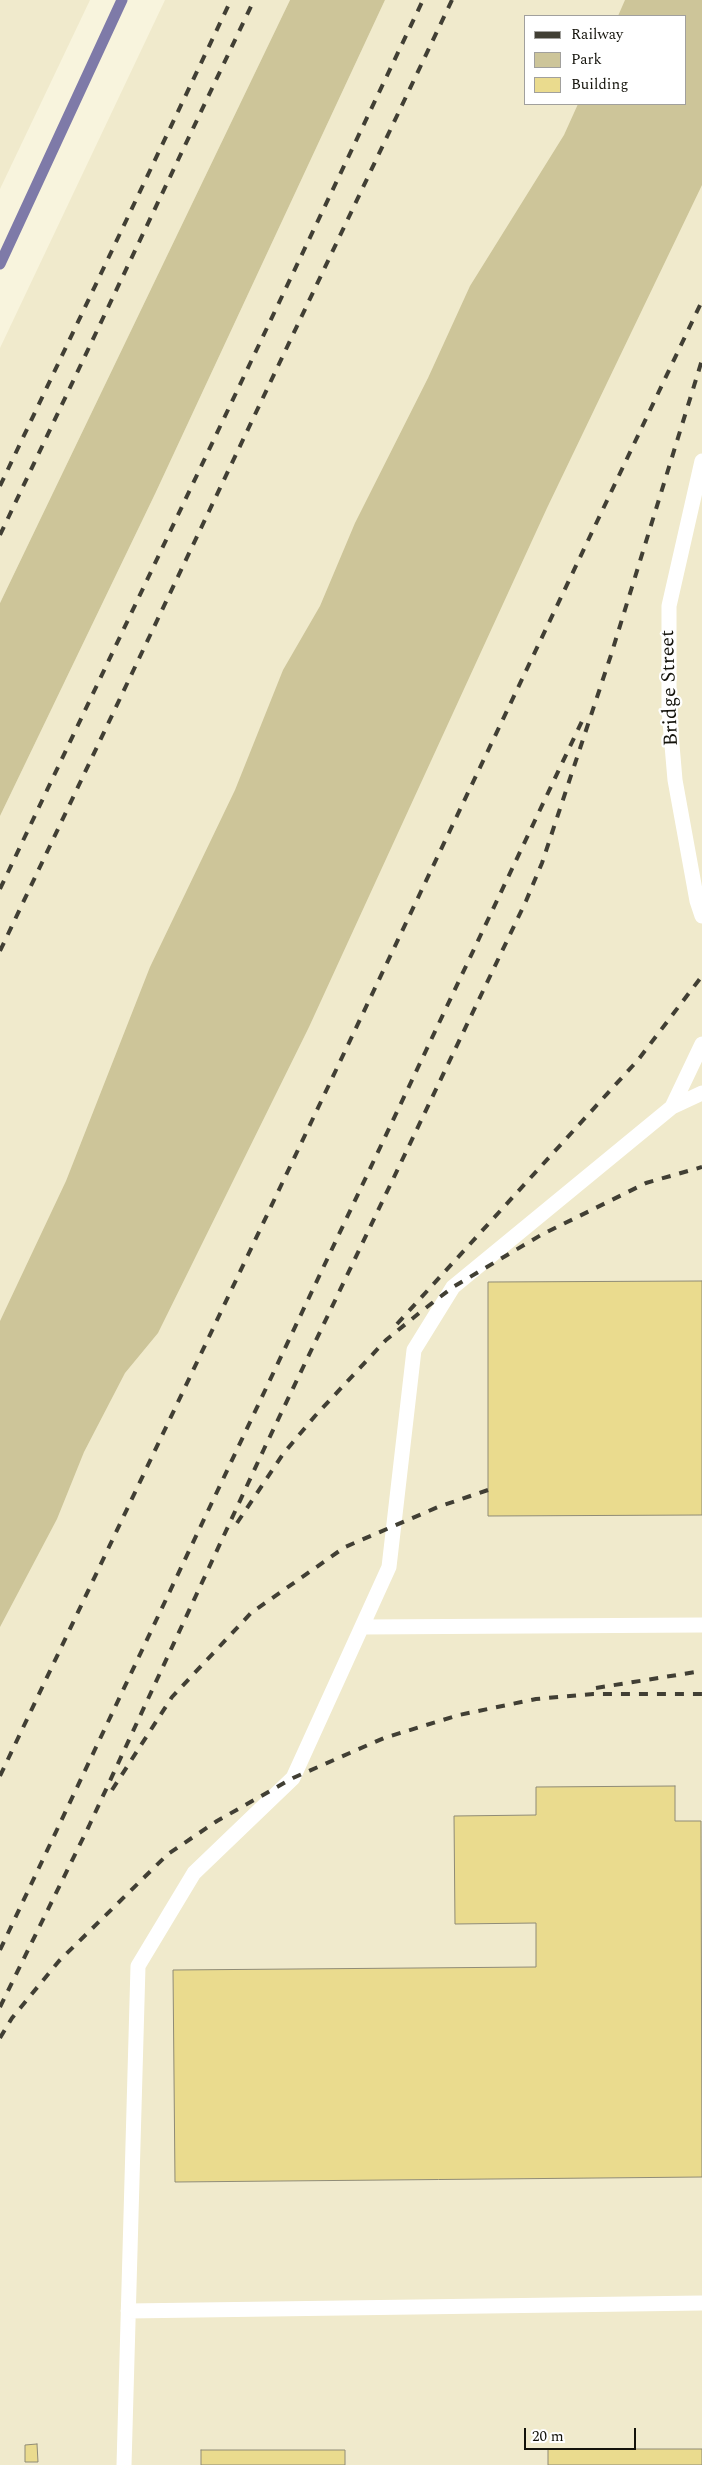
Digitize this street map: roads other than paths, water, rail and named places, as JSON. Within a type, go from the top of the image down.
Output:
[{"type":"lane","name":"Bridge Street","points":[[702,461],[669,606],[669,710],[675,780],[697,901],[702,916]]},
{"type":"lane","points":[[672,1108],[702,1044]]},
{"type":"lane","points":[[124,2465],[138,1966],[194,1873],[293,1778],[389,1567],[414,1350],[453,1287],[672,1108],[702,1093]]},
{"type":"lane","points":[[362,1627],[702,1624]]},
{"type":"lane","points":[[128,2311],[702,2303]]},
{"type":"waterway","points":[[0,264],[122,0]]},
{"type":"railway","points":[[0,486],[231,0]]},
{"type":"railway","points":[[0,535],[254,0]]},
{"type":"railway","points":[[0,889],[423,0]]},
{"type":"railway","points":[[0,951],[452,0]]},
{"type":"railway","points":[[0,1776],[702,301]]},
{"type":"railway","points":[[0,2007],[89,1826],[264,1449],[526,901],[542,863],[611,655],[702,360]]},
{"type":"railway","points":[[0,1950],[583,719]]},
{"type":"railway","points":[[397,1324],[638,1060],[702,976]]},
{"type":"railway","points":[[237,1523],[283,1454],[315,1416],[386,1340],[453,1287],[541,1235],[646,1183],[702,1167]]},
{"type":"railway","points":[[112,1790],[172,1697],[251,1613],[345,1547],[438,1507],[488,1490]]},
{"type":"railway","points":[[596,1688],[702,1671]]},
{"type":"railway","points":[[0,2038],[12,2018],[59,1961],[168,1854],[217,1821],[293,1778],[384,1738],[459,1715],[536,1699],[593,1694],[702,1694]]}]
